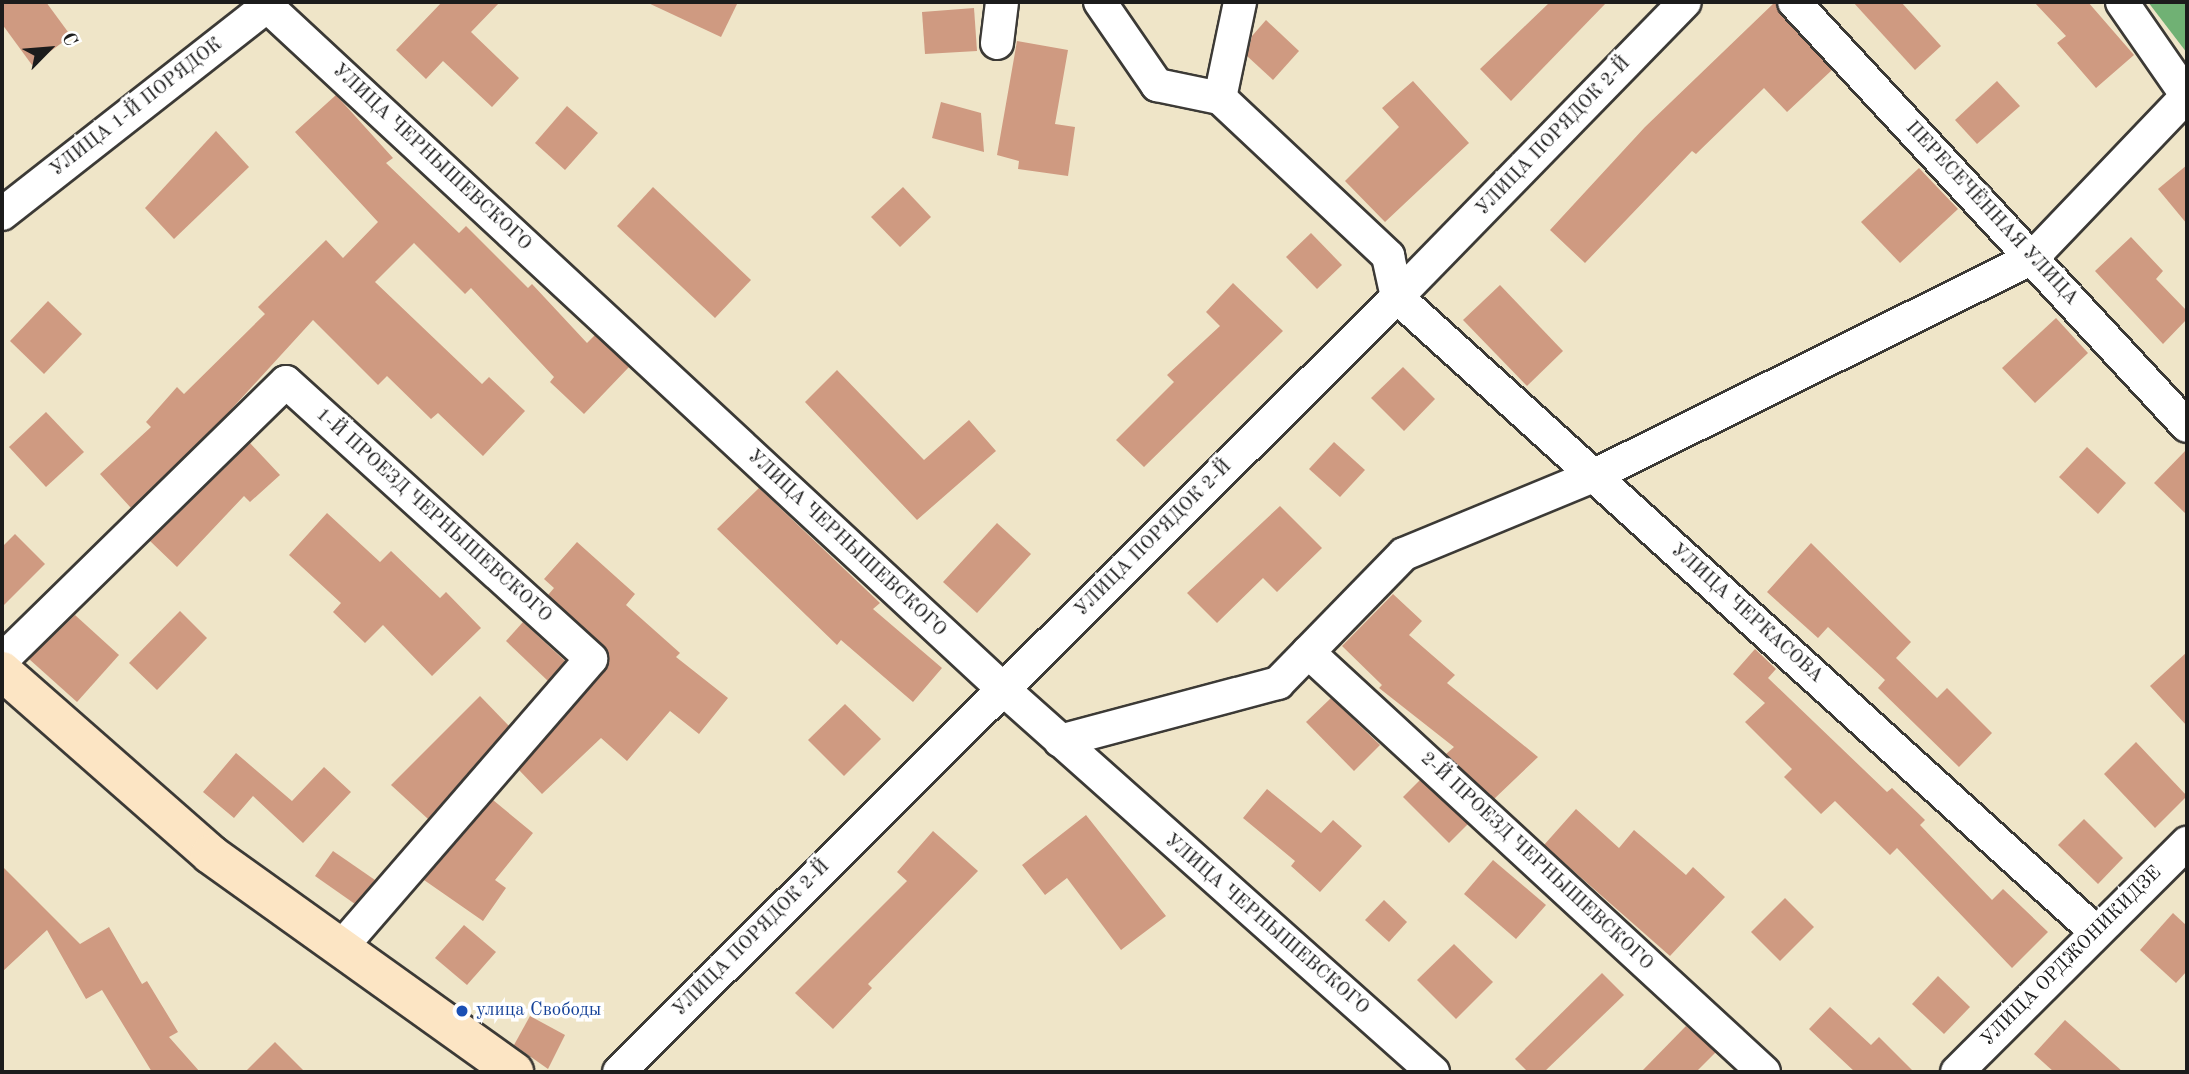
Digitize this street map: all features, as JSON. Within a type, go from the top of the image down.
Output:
[{"type":"main road","points":[[2,671],[210,855],[514,1072]]},
{"type":"street","points":[[997,43],[1002,2]]},
{"type":"street","points":[[1100,2],[1157,85],[1220,97],[1388,256],[1397,297]]},
{"type":"street","points":[[1220,97],[1240,2]]},
{"type":"street","name":"УЛИЦА ПОРЯДОК 2-Й","points":[[619,1072],[1397,297],[1685,2]]},
{"type":"street","name":"ПЕРЕСЕЧЁННАЯ УЛИЦА","points":[[1794,2],[2187,426]]},
{"type":"street","points":[[1060,741],[1278,683],[1404,554],[1593,476],[2032,258],[2187,96],[2122,2]]},
{"type":"street","name":"УЛИЦА 1-Й ПОРЯДОК","points":[[2,214],[270,4]]},
{"type":"street","name":"УЛИЦА ЧЕРНЫШЕВСКОГО","points":[[270,4],[1003,689],[1433,1072]]},
{"type":"street","name":"УЛИЦА ЧЕРКАСОВА","points":[[1397,297],[2095,931]]},
{"type":"street","name":"1-Й ПРОЕЗД ЧЕРНЫШЕВСКОГО","points":[[2,660],[286,383],[591,659],[341,948]]},
{"type":"street","name":"2-Й ПРОЕЗД ЧЕРНЫШЕВСКОГО","points":[[1308,652],[1764,1072]]},
{"type":"street","name":"УЛИЦА ОРДЖОНИКИДЗЕ","points":[[1957,1072],[2095,931],[2187,843]]},
{"type":"green space","points":[[2148,2],[2187,2],[2187,53]]},
{"type":"building","points":[[2,2],[46,2],[71,36],[32,65],[2,24]]},
{"type":"building","points":[[442,2],[500,2],[471,32],[519,78],[492,107],[443,61],[426,79],[396,50]]},
{"type":"building","points":[[646,2],[738,2],[721,37]]},
{"type":"building","points":[[1550,2],[1607,2],[1511,101],[1480,69]]},
{"type":"building","points":[[1775,2],[1781,14],[1832,70],[1787,112],[1764,88],[1696,154],[1692,151],[1585,263],[1550,230],[1645,127]]},
{"type":"building","points":[[1853,2],[1901,2],[1941,46],[1915,70]]},
{"type":"building","points":[[2034,2],[2088,2],[2134,55],[2096,88],[2057,43],[2066,36]]},
{"type":"building","points":[[974,8],[977,51],[925,54],[922,12]]},
{"type":"building","points":[[1266,20],[1299,51],[1273,80],[1247,56],[1252,36]]},
{"type":"building","points":[[1017,41],[1068,50],[1055,124],[1075,127],[1068,176],[1018,169],[1019,161],[997,155]]},
{"type":"building","points":[[1413,81],[1469,143],[1385,222],[1345,181],[1399,127],[1382,108]]},
{"type":"building","points":[[1997,81],[2020,106],[1977,144],[1955,120]]},
{"type":"building","points":[[336,95],[393,158],[386,163],[459,233],[466,226],[528,288],[532,284],[587,343],[595,335],[629,367],[584,414],[550,382],[554,377],[471,288],[465,294],[414,243],[375,282],[482,384],[489,377],[525,411],[483,456],[438,413],[431,419],[387,376],[378,385],[313,320],[226,415],[131,508],[100,474],[151,427],[146,422],[177,387],[184,394],[265,314],[258,307],[326,240],[343,258],[378,222],[295,132]]},
{"type":"building","points":[[941,102],[981,113],[984,152],[932,138]]},
{"type":"building","points":[[567,106],[598,133],[565,170],[535,143]]},
{"type":"building","points":[[216,131],[249,167],[174,239],[145,208]]},
{"type":"building","points":[[2187,165],[2187,224],[2158,189]]},
{"type":"building","points":[[1919,168],[1958,209],[1900,263],[1861,222]]},
{"type":"building","points":[[653,187],[751,280],[715,318],[617,226]]},
{"type":"building","points":[[903,187],[931,217],[900,247],[871,217]]},
{"type":"building","points":[[1311,233],[1342,265],[1317,289],[1286,257]]},
{"type":"building","points":[[2131,237],[2163,271],[2156,279],[2187,311],[2187,319],[2163,344],[2095,271]]},
{"type":"building","points":[[1233,283],[1283,331],[1144,467],[1116,440],[1174,382],[1167,375],[1220,326],[1206,312]]},
{"type":"building","points":[[1500,285],[1563,351],[1527,386],[1463,320]]},
{"type":"building","points":[[48,301],[82,334],[44,374],[10,341]]},
{"type":"building","points":[[2056,318],[2088,353],[2035,403],[2002,368]]},
{"type":"building","points":[[1403,367],[1435,399],[1404,431],[1371,398]]},
{"type":"building","points":[[837,370],[924,460],[969,420],[996,451],[917,520],[805,402]]},
{"type":"building","points":[[46,412],[84,452],[46,487],[9,447]]},
{"type":"building","points":[[1334,442],[1365,470],[1340,497],[1309,469]]},
{"type":"building","points":[[250,443],[280,475],[250,502],[244,496],[177,567],[150,541]]},
{"type":"building","points":[[2087,447],[2126,483],[2098,514],[2059,477]]},
{"type":"building","points":[[2187,449],[2187,515],[2154,483]]},
{"type":"building","points":[[759,488],[880,603],[873,609],[942,668],[913,702],[841,640],[837,645],[717,529]]},
{"type":"building","points":[[1280,506],[1322,548],[1277,592],[1263,578],[1217,623],[1187,593]]},
{"type":"building","points":[[327,513],[380,562],[391,551],[440,598],[446,592],[481,628],[432,676],[383,625],[365,643],[333,612],[341,603],[289,555]]},
{"type":"building","points":[[997,523],[1031,554],[977,613],[943,582]]},
{"type":"building","points":[[15,534],[45,564],[2,607],[2,547]]},
{"type":"building","points":[[577,542],[635,594],[626,605],[680,653],[676,657],[728,698],[699,734],[670,711],[627,761],[601,738],[542,794],[519,770],[609,662],[603,645],[548,595],[554,588],[544,579]]},
{"type":"building","points":[[1811,543],[1911,642],[1896,658],[1937,698],[1947,688],[1992,733],[1959,767],[1878,688],[1885,680],[1828,627],[1818,638],[1767,592]]},
{"type":"building","points":[[1393,594],[1422,621],[1409,635],[1455,675],[1447,683],[1538,757],[1494,799],[1446,754],[1454,747],[1379,688],[1382,685],[1342,646]]},
{"type":"building","points":[[180,611],[207,638],[157,690],[129,663]]},
{"type":"building","points":[[75,615],[119,655],[77,702],[29,659]]},
{"type":"building","points":[[523,622],[565,661],[548,681],[506,641]]},
{"type":"building","points":[[1755,649],[1776,669],[1768,678],[1887,792],[1892,788],[1925,820],[1920,825],[1992,900],[2003,889],[2048,932],[2012,968],[1897,848],[1890,855],[1835,801],[1821,814],[1784,777],[1792,769],[1745,722],[1765,703],[1733,674]]},
{"type":"building","points":[[2187,652],[2187,726],[2150,686]]},
{"type":"building","points":[[480,696],[509,726],[428,819],[391,785]]},
{"type":"building","points":[[1331,698],[1380,745],[1354,771],[1306,722]]},
{"type":"building","points":[[845,704],[881,739],[844,776],[808,740]]},
{"type":"building","points":[[2136,742],[2187,796],[2155,828],[2104,774]]},
{"type":"building","points":[[236,753],[292,801],[324,767],[351,792],[303,843],[253,796],[234,818],[203,792]]},
{"type":"building","points":[[1420,780],[1468,824],[1449,843],[1403,797]]},
{"type":"building","points":[[1267,789],[1321,833],[1333,820],[1362,846],[1320,892],[1291,866],[1295,861],[1243,818]]},
{"type":"building","points":[[493,800],[533,833],[495,880],[506,888],[483,921],[424,880]]},
{"type":"building","points":[[1576,809],[1619,848],[1634,830],[1686,875],[1693,867],[1725,897],[1670,956],[1544,845]]},
{"type":"building","points":[[1086,815],[1166,916],[1121,950],[1067,878],[1045,895],[1022,865]]},
{"type":"building","points":[[2084,819],[2123,858],[2098,884],[2058,845]]},
{"type":"building","points":[[933,831],[978,871],[868,984],[872,988],[833,1029],[795,993],[907,881],[897,872]]},
{"type":"building","points":[[333,851],[375,880],[355,904],[315,876]]},
{"type":"building","points":[[1493,860],[1546,905],[1516,939],[1464,894]]},
{"type":"building","points":[[2,866],[80,944],[109,927],[142,984],[147,981],[178,1032],[169,1037],[200,1072],[152,1072],[102,990],[86,999],[47,930],[2,972]]},
{"type":"building","points":[[1785,898],[1814,927],[1780,961],[1751,932]]},
{"type":"building","points":[[1384,900],[1407,922],[1389,942],[1365,920]]},
{"type":"building","points":[[2173,913],[2187,926],[2187,971],[2176,983],[2140,950]]},
{"type":"building","points":[[464,925],[496,952],[467,985],[435,958]]},
{"type":"building","points":[[1454,944],[1493,982],[1456,1019],[1417,980]]},
{"type":"building","points":[[1602,973],[1624,995],[1544,1072],[1528,1072],[1515,1059]]},
{"type":"building","points":[[1938,976],[1970,1007],[1944,1034],[1912,1004]]},
{"type":"building","points":[[1830,1007],[1871,1045],[1879,1037],[1914,1072],[1855,1072],[1809,1029]]},
{"type":"building","points":[[530,1016],[565,1035],[548,1069],[514,1045]]},
{"type":"building","points":[[2065,1020],[2123,1072],[2054,1072],[2034,1054]]},
{"type":"building","points":[[1686,1026],[1716,1052],[1696,1072],[1641,1072]]},
{"type":"building","points":[[275,1042],[305,1072],[245,1072]]},
{"type":"place","name":"улица Свободы","points":[[462,1011]]}]
